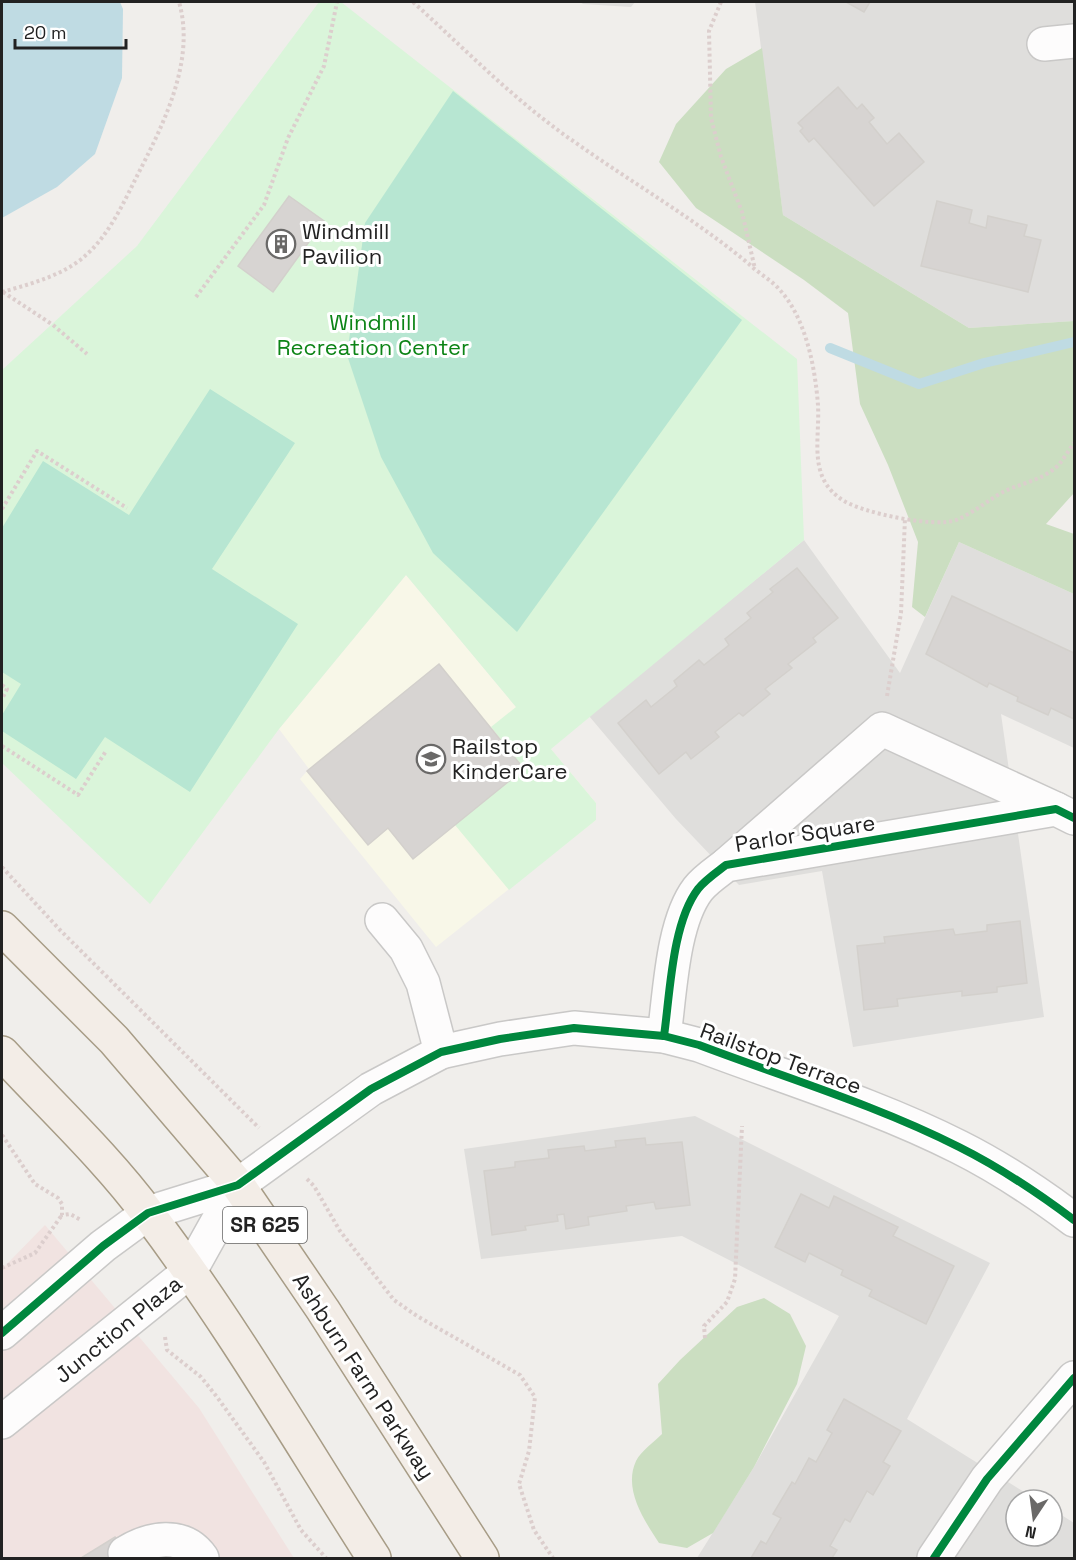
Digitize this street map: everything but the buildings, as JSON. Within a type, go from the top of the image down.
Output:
[{"type":"main road","name":"Ashburn Farm Parkway","points":[[2,928],[114,1040],[238,1185],[323,1310],[482,1558]]},
{"type":"main road","points":[[2,1053],[86,1142],[148,1213],[190,1271],[374,1558]]},
{"type":"street","name":"Parlor Square","points":[[664,1036],[678,940],[687,911],[698,889],[882,729],[1065,814]]},
{"type":"street","name":"Parlor Square","points":[[726,865],[1065,814]]},
{"type":"street","points":[[382,920],[406,949],[423,983],[441,1052]]},
{"type":"street","name":"Railstop Terrace","points":[[238,1185],[371,1089],[441,1052],[500,1039],[574,1028],[664,1036],[699,1045],[904,1122],[960,1148],[1039,1194],[1074,1221]]},
{"type":"street","points":[[2,1333],[103,1246],[148,1213],[238,1185]]},
{"type":"street","name":"Junction Plaza","points":[[2,1422],[190,1271],[238,1185]]},
{"type":"street","points":[[934,1558],[987,1479],[1074,1378]]},
{"type":"street","points":[[125,1553],[140,1544],[171,1538],[197,1552],[202,1558]]},
{"type":"path","points":[[2,292],[43,280],[65,269],[83,258],[106,234],[157,138],[171,102],[182,48],[178,2]]},
{"type":"path","points":[[196,297],[264,205],[288,138],[324,66],[337,2]]},
{"type":"path","points":[[413,2],[488,75],[573,142],[713,235],[779,289],[798,319],[808,349],[818,406],[816,453],[818,467],[826,484],[841,499],[856,508],[905,518],[941,522],[955,520],[990,503],[1000,494],[1054,469],[1074,446]]},
{"type":"path","points":[[721,2],[709,31],[711,118],[721,157],[742,212],[755,270]]},
{"type":"path","points":[[2,292],[53,325],[87,354]]},
{"type":"path","points":[[2,509],[38,451],[127,508]]},
{"type":"path","points":[[882,729],[901,614],[905,518]]},
{"type":"path","points":[[2,686],[8,689],[2,699]]},
{"type":"path","points":[[2,746],[78,795],[106,751]]},
{"type":"path","points":[[2,867],[60,930],[245,1112],[280,1154],[314,1186],[340,1231],[394,1300],[417,1316],[520,1375],[535,1397],[529,1451],[519,1484],[534,1530],[553,1558]]},
{"type":"path","points":[[705,1338],[704,1326],[727,1302],[735,1279],[742,1126]]},
{"type":"path","points":[[2,1135],[35,1184],[58,1198],[62,1204],[62,1215],[35,1253],[2,1268]]},
{"type":"path","points":[[62,1215],[80,1218],[103,1246]]},
{"type":"path","points":[[148,1304],[161,1321],[167,1350],[201,1377],[217,1397],[264,1462],[301,1530],[326,1558]]},
{"type":"shaded area","points":[[580,2],[635,2],[631,7]]},
{"type":"shaded area","points":[[755,2],[1074,2],[1074,321],[969,328],[783,215]]},
{"type":"shaded area","points":[[804,540],[900,673],[959,542],[1074,594],[1074,748],[1001,714],[1044,1017],[853,1047],[822,871],[739,885],[676,819],[589,716]]},
{"type":"shaded area","name":"Railstop KinderCare","points":[[406,575],[596,803],[596,820],[436,947],[300,779],[309,769],[279,729]]},
{"type":"shaded area","points":[[695,1116],[990,1263],[907,1419],[1018,1488],[1004,1488],[1004,1548],[1064,1548],[1064,1517],[1074,1523],[1074,1558],[697,1558],[754,1467],[839,1316],[682,1236],[481,1259],[464,1149]]},
{"type":"shaded area","points":[[45,1225],[199,1408],[294,1558],[2,1558],[2,1269]]},
{"type":"green space","name":"Windmill Recreation Center","points":[[319,2],[341,2],[797,359],[804,540],[551,749],[596,803],[596,820],[509,890],[455,825],[524,769],[491,727],[516,707],[406,575],[279,729],[150,904],[2,763],[2,370],[137,246]]},
{"type":"green space","points":[[762,48],[783,215],[969,328],[1074,321],[1074,493],[1046,524],[1074,534],[1074,594],[959,542],[925,617],[912,607],[918,542],[888,465],[860,404],[848,313],[804,280],[696,208],[659,162],[676,124],[726,69]]},
{"type":"green space","points":[[453,91],[742,320],[517,632],[433,553],[381,457],[347,355],[365,223]]},
{"type":"green space","points":[[210,389],[295,443],[212,569],[298,624],[190,792],[105,737],[76,779],[2,731],[2,715],[21,684],[2,672],[2,528],[43,461],[129,515]]},
{"type":"green space","points":[[764,1298],[790,1314],[806,1346],[797,1384],[754,1467],[713,1533],[687,1548],[659,1543],[637,1504],[632,1482],[638,1457],[662,1434],[658,1384],[680,1360],[737,1307]]},
{"type":"water","points":[[2,2],[120,2],[123,9],[122,78],[95,154],[57,187],[2,218]]},
{"type":"waterway","points":[[830,348],[919,384],[984,363],[1074,342]]},
{"type":"cycle path","points":[[664,1036],[677,939],[689,903],[698,889],[726,865],[1056,809],[1074,818]]},
{"type":"cycle path","points":[[2,1333],[103,1246],[148,1213],[238,1185],[371,1089],[441,1052],[500,1039],[574,1028],[664,1036],[699,1045],[863,1105],[928,1132],[974,1155],[1018,1181],[1074,1220]]},
{"type":"cycle path","points":[[934,1558],[987,1479],[1074,1378]]},
{"type":"place","name":"Windmill Pavilion","points":[[281,244]]},
{"type":"place","name":"Railstop KinderCare","points":[[431,759]]}]
